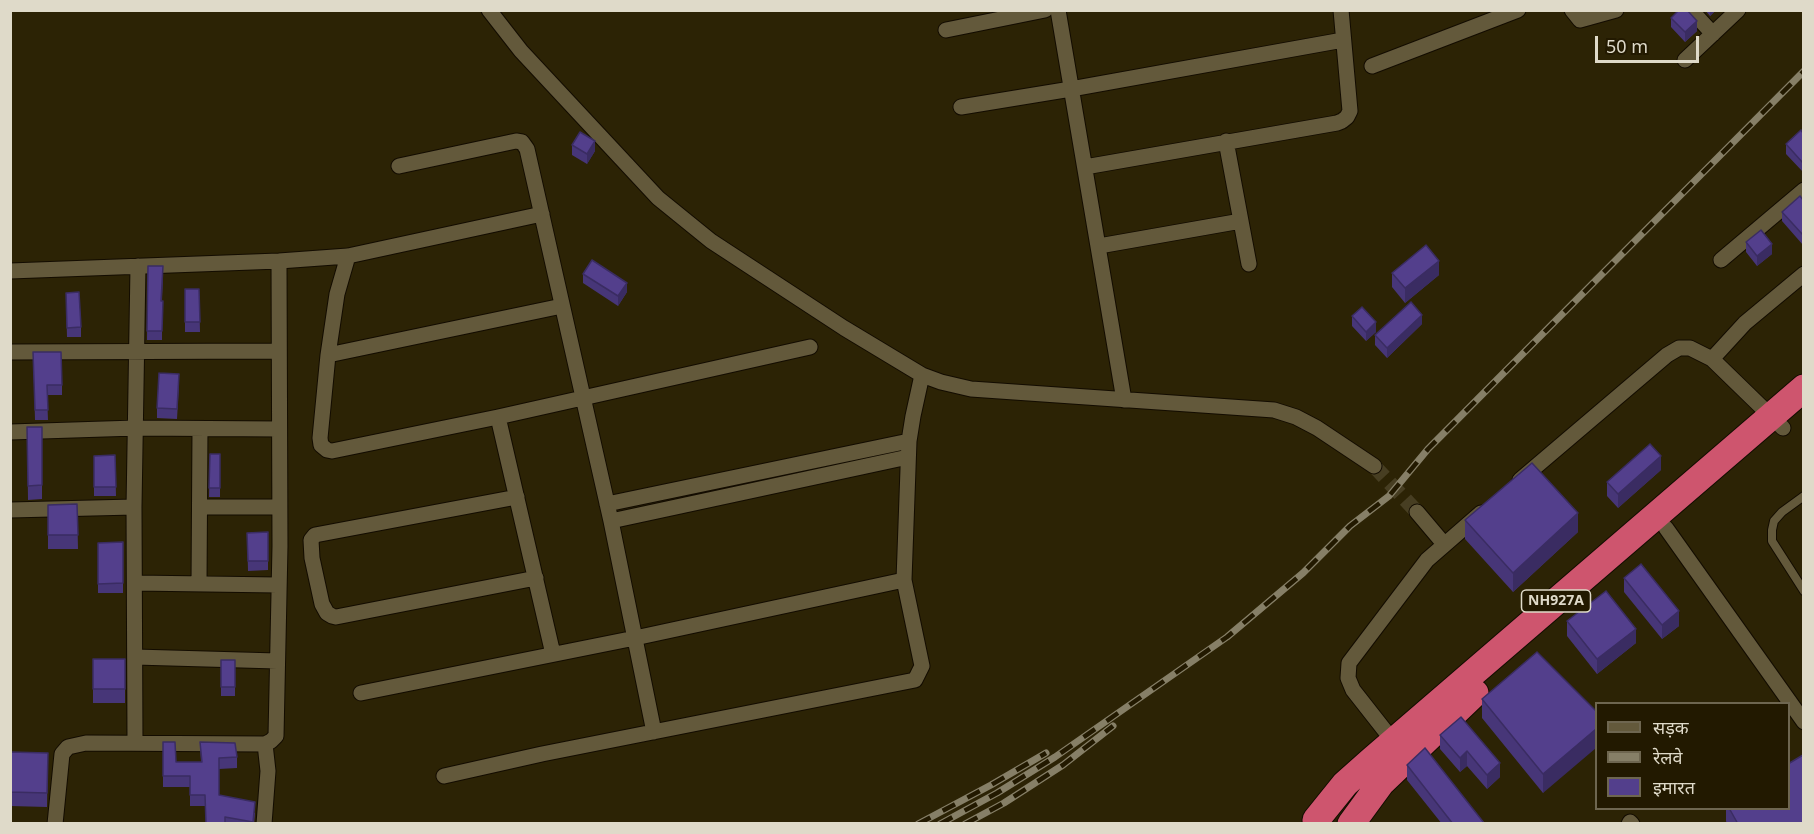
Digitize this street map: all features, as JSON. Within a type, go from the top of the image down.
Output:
[{"type":"highway","name":"NH927A","points":[[1318,822],[1345,784],[1399,750],[1666,528],[1777,422],[1803,388]]},
{"type":"highway","name":"NH927A","points":[[1351,824],[1381,783],[1399,750],[1777,422],[1803,411]]},
{"type":"street","points":[[489,10],[521,51],[658,198],[711,241],[844,328],[922,375],[972,389],[1274,410],[1296,417],[1317,428],[1374,466]]},
{"type":"street","points":[[946,30],[1045,10]]},
{"type":"street","points":[[1058,10],[1124,400]]},
{"type":"street","points":[[1085,167],[1337,123],[1347,117],[1350,111],[1341,10]]},
{"type":"street","points":[[1372,66],[1518,10]]},
{"type":"street","points":[[1572,10],[1580,20],[1616,10]]},
{"type":"street","points":[[1691,10],[1713,34]]},
{"type":"street","points":[[1685,60],[1738,10]]},
{"type":"street","points":[[961,106],[1071,89],[1343,40]]},
{"type":"street","points":[[1226,141],[1248,264]]},
{"type":"street","points":[[399,166],[509,142],[522,142],[527,149],[611,521],[654,732]]},
{"type":"street","points":[[1721,260],[1802,195]]},
{"type":"street","points":[[10,271],[279,261],[348,256],[542,214]]},
{"type":"street","points":[[1099,246],[1241,221]]},
{"type":"street","points":[[348,256],[337,294],[320,438],[321,445],[332,451],[498,417],[810,347]]},
{"type":"street","points":[[55,824],[62,754],[68,747],[86,743],[135,742],[265,744],[273,740],[277,730],[279,261]]},
{"type":"street","points":[[135,742],[134,507],[138,266]]},
{"type":"street","points":[[1712,359],[1745,323],[1803,274]]},
{"type":"street","points":[[328,355],[562,306]]},
{"type":"street","points":[[1507,491],[1667,355],[1679,348],[1690,348],[1712,359],[1777,422]]},
{"type":"street","points":[[10,352],[279,351]]},
{"type":"street","points":[[444,776],[542,754],[915,680],[922,666],[904,580],[909,441],[922,375]]},
{"type":"street","points":[[498,417],[553,654]]},
{"type":"street","points":[[199,584],[200,429]]},
{"type":"street","points":[[10,432],[279,429]]},
{"type":"street","points":[[607,504],[909,441]]},
{"type":"street","points":[[611,521],[908,457]]},
{"type":"street","points":[[517,496],[315,535],[311,540],[312,552],[322,604],[327,613],[336,617],[536,578]]},
{"type":"street","points":[[1399,750],[1353,690],[1348,678],[1349,663],[1427,560],[1489,506]]},
{"type":"street","points":[[10,510],[134,507]]},
{"type":"street","points":[[200,507],[279,507]]},
{"type":"street","points":[[1417,512],[1444,544]]},
{"type":"street","points":[[1666,528],[1789,702]]},
{"type":"street","points":[[361,693],[635,638],[904,580]]},
{"type":"street","points":[[135,583],[278,585]]},
{"type":"street","points":[[135,657],[277,661]]},
{"type":"street","points":[[1790,704],[1803,722]]},
{"type":"street","points":[[264,824],[268,771],[265,744]]},
{"type":"lane","points":[[1803,496],[1774,521],[1772,541],[1803,591]]},
{"type":"building","points":[[1679,10],[1687,10],[1697,21],[1685,32],[1671,18]]},
{"type":"building","points":[[1801,130],[1803,133],[1803,163],[1786,144]]},
{"type":"building","points":[[580,132],[595,141],[587,154],[572,145]]},
{"type":"building","points":[[1800,196],[1803,200],[1803,235],[1782,212]]},
{"type":"building","points":[[1761,230],[1772,244],[1757,256],[1746,242]]},
{"type":"building","points":[[1426,245],[1439,261],[1405,288],[1392,273]]},
{"type":"building","points":[[592,260],[627,283],[618,296],[583,274]]},
{"type":"building","points":[[148,266],[163,266],[162,331],[147,331]]},
{"type":"building","points":[[185,289],[199,289],[200,322],[185,322]]},
{"type":"building","points":[[79,292],[81,327],[67,328],[66,293]]},
{"type":"building","points":[[1411,302],[1422,315],[1387,348],[1375,335]]},
{"type":"building","points":[[1362,307],[1376,322],[1366,332],[1352,316]]},
{"type":"building","points":[[33,352],[61,352],[62,385],[47,385],[48,410],[35,410]]},
{"type":"building","points":[[159,373],[179,374],[177,409],[157,408]]},
{"type":"building","points":[[27,427],[42,427],[42,485],[28,486]]},
{"type":"building","points":[[1650,444],[1661,456],[1618,494],[1607,482]]},
{"type":"building","points":[[210,454],[220,454],[220,488],[209,488]]},
{"type":"building","points":[[115,455],[116,487],[94,487],[94,456]]},
{"type":"building","points":[[1532,463],[1578,513],[1513,573],[1465,520]]},
{"type":"building","points":[[77,504],[78,535],[48,535],[48,505]]},
{"type":"building","points":[[268,532],[268,561],[248,561],[247,533]]},
{"type":"building","points":[[123,542],[123,583],[98,584],[98,543]]},
{"type":"building","points":[[1641,564],[1679,611],[1662,625],[1624,578]]},
{"type":"building","points":[[1606,591],[1636,629],[1597,659],[1567,621]]},
{"type":"building","points":[[1537,652],[1595,710],[1595,730],[1543,774],[1482,699]]},
{"type":"building","points":[[93,659],[125,659],[125,689],[93,689]]},
{"type":"building","points":[[221,660],[235,660],[235,687],[221,687]]},
{"type":"building","points":[[1461,717],[1500,763],[1487,775],[1467,751],[1460,758],[1440,735]]},
{"type":"building","points":[[163,742],[175,742],[176,762],[202,762],[200,742],[235,743],[237,757],[219,758],[219,795],[255,802],[253,822],[225,817],[225,823],[206,823],[205,795],[190,795],[190,776],[163,776]]},
{"type":"building","points":[[1425,748],[1483,824],[1453,824],[1407,765]]},
{"type":"building","points":[[10,752],[48,753],[47,793],[10,792]]},
{"type":"building","points":[[1803,755],[1803,822],[1801,824],[1738,824],[1730,810],[1790,810],[1790,763]]},
{"type":"tunnel","points":[[1374,466],[1417,512]]},
{"type":"railway","points":[[940,824],[997,793],[1055,757],[1227,637],[1303,573],[1350,526],[1389,496],[1428,449],[1804,71]]},
{"type":"railway","points":[[965,824],[1004,803],[1063,765],[1113,726]]},
{"type":"railway","points":[[918,824],[1046,753]]}]
